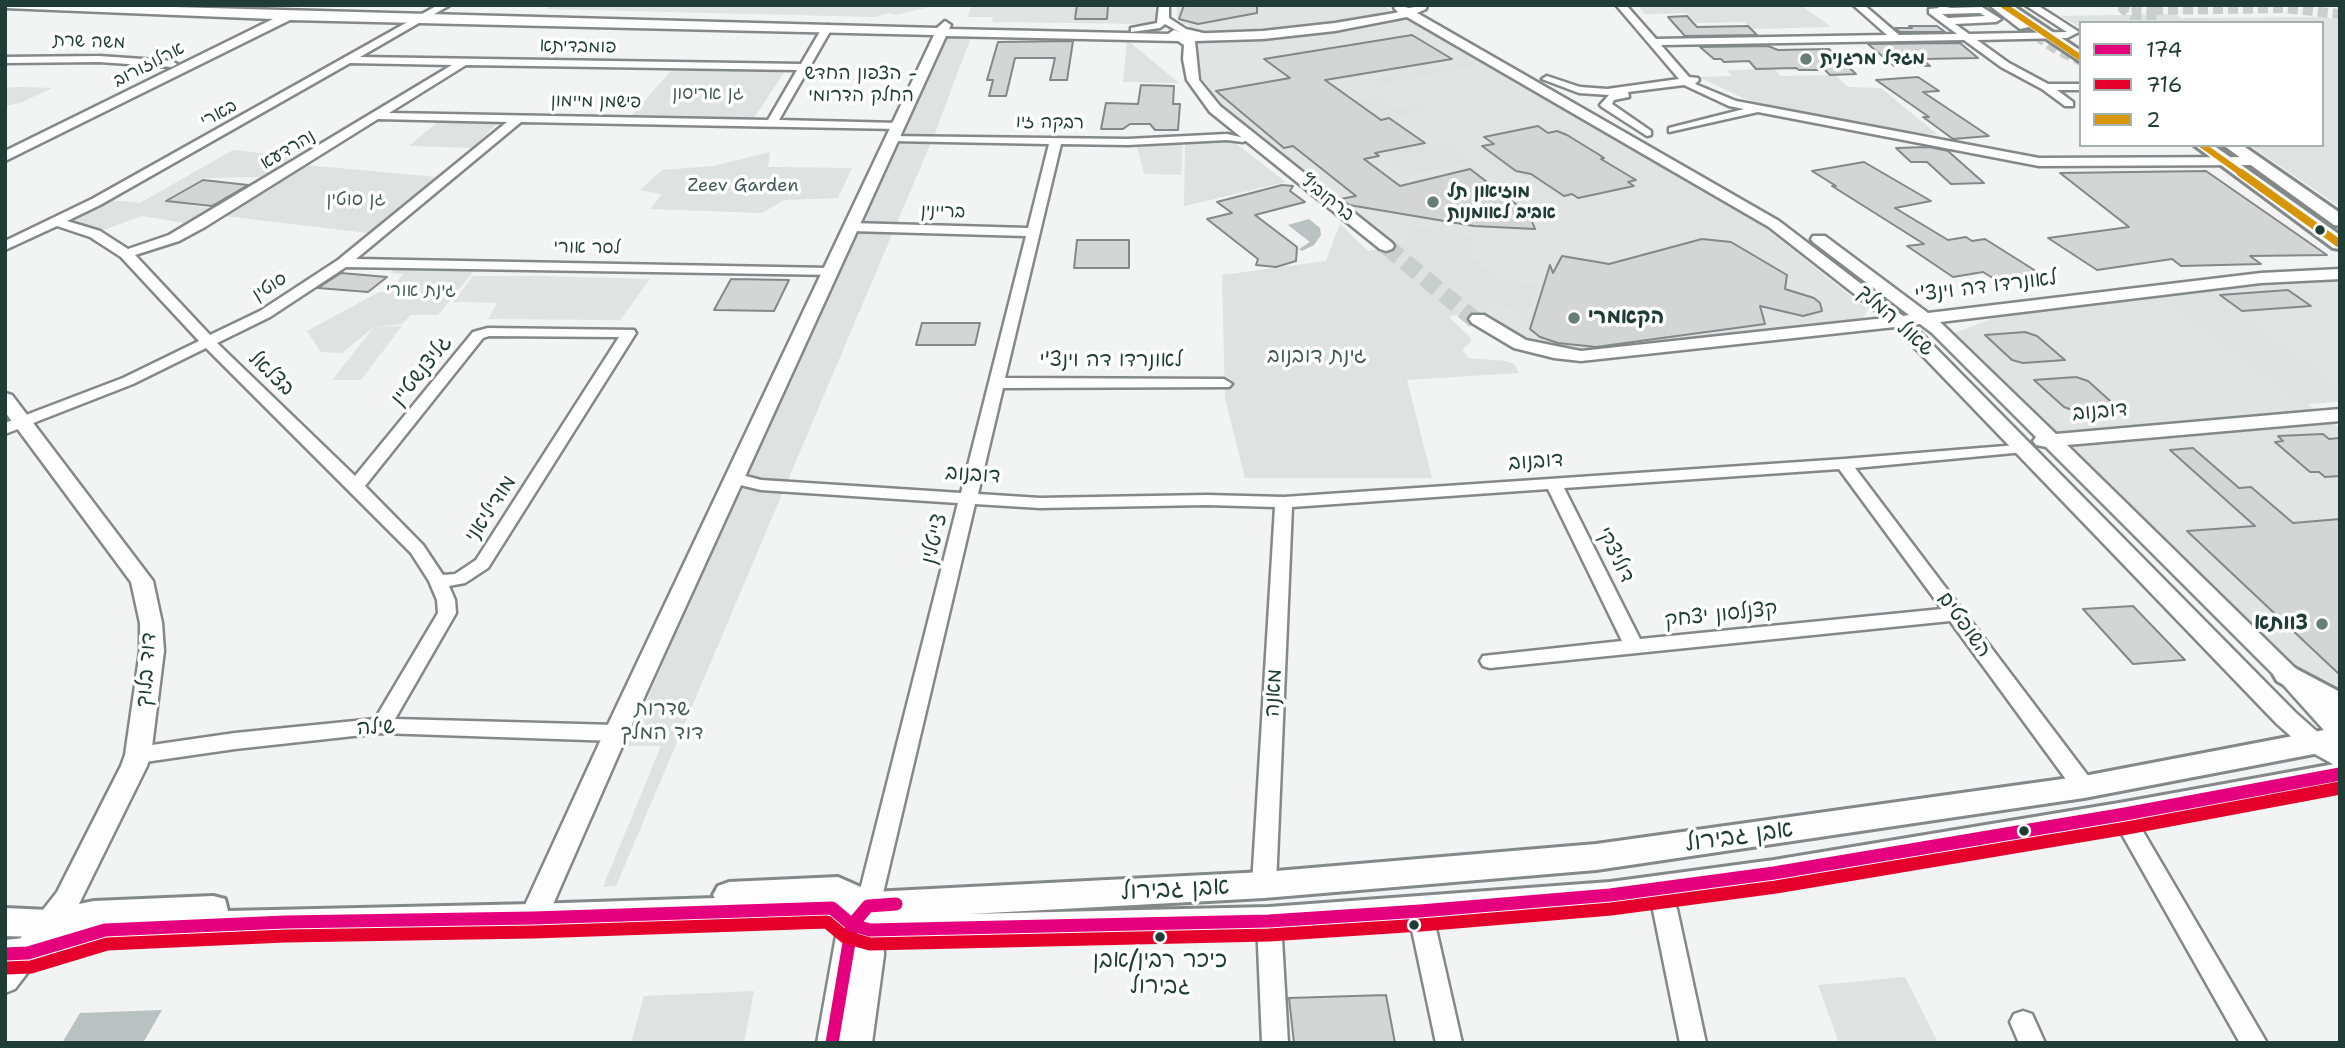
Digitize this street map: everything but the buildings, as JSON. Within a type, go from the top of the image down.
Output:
[{"type":"main road","points":[[2023,5],[2074,37]]},
{"type":"main road","points":[[1999,7],[2079,57]]},
{"type":"main road","points":[[2208,147],[2254,161],[2340,222]]},
{"type":"main road","points":[[2228,153],[2340,244]]},
{"type":"main road","points":[[2287,674],[2340,705]]},
{"type":"main road","name":"אבן גבירול","points":[[863,920],[1597,857],[2084,787],[2331,737]]},
{"type":"main road","name":"אבן גבירול","points":[[863,920],[1269,921],[1420,911],[1654,889],[1774,873],[2125,814],[2340,774]]},
{"type":"main road","points":[[10,953],[50,924],[94,915],[169,909],[535,912],[832,908],[863,920]]},
{"type":"main road","points":[[10,953],[105,930],[535,912]]},
{"type":"street","points":[[5,5],[155,8],[271,15],[295,9]]},
{"type":"street","points":[[181,5],[426,16],[827,28],[1135,30],[1188,34]]},
{"type":"street","name":"בארי","points":[[5,246],[57,222],[351,60],[445,5]]},
{"type":"street","points":[[1135,30],[1155,27],[1164,19],[1164,5]]},
{"type":"street","points":[[1621,5],[1678,70],[1685,84]]},
{"type":"street","points":[[1858,5],[1898,38]]},
{"type":"street","points":[[2030,5],[2074,37]]},
{"type":"street","points":[[1346,16],[1372,7]]},
{"type":"street","points":[[426,16],[1220,34],[1335,27],[1408,7]]},
{"type":"street","points":[[1193,79],[1200,47],[1220,34],[1408,7]]},
{"type":"street","name":"שאול המלך","points":[[1408,7],[1647,134],[1777,211],[1931,323],[2033,420],[2287,674],[2331,737]]},
{"type":"street","name":"שאול המלך","points":[[1408,7],[1774,224],[1826,262],[1898,320],[2286,718],[2331,737]]},
{"type":"street","points":[[1999,7],[2024,27]]},
{"type":"street","name":"ארלוזורוב","points":[[5,157],[295,9]]},
{"type":"street","points":[[1945,12],[1966,37],[2070,104]]},
{"type":"street","name":"ארלוזורוב","points":[[5,146],[271,15]]},
{"type":"street","points":[[1164,19],[1188,34],[1193,79]]},
{"type":"street","points":[[772,123],[827,28]]},
{"type":"street","points":[[535,912],[944,28]]},
{"type":"street","name":"ברקוביץ","points":[[1188,34],[1181,60],[1185,81],[1207,110],[1236,134],[1266,152],[1386,246]]},
{"type":"street","points":[[1655,42],[2048,35],[2074,37]]},
{"type":"street","name":"משה שרת","points":[[5,60],[87,59],[172,64]]},
{"type":"street","name":"פומבדיתא","points":[[351,60],[805,67]]},
{"type":"street","name":"נהרדעא","points":[[126,254],[174,238],[200,224],[462,63]]},
{"type":"street","name":"ברקוביץ","points":[[1193,79],[1236,134]]},
{"type":"street","points":[[1547,79],[1589,92],[1685,84],[1734,104],[1955,144],[2030,161],[2228,153]]},
{"type":"street","points":[[1647,134],[1610,109],[1606,105],[1607,102],[1621,95],[1685,84]]},
{"type":"street","points":[[2046,87],[2079,87]]},
{"type":"street","points":[[1673,130],[1747,113],[1756,108]]},
{"type":"street","name":"פישמן מיימון","points":[[378,116],[772,123],[895,132]]},
{"type":"street","name":"סוטין","points":[[14,426],[128,381],[265,314],[343,263],[519,118]]},
{"type":"street","name":"רבקה זיו","points":[[895,132],[1056,141],[1173,142],[1236,134]]},
{"type":"street","name":"רבקה זיו","points":[[1207,138],[1236,134]]},
{"type":"street","name":"צייטלין","points":[[863,920],[1056,141]]},
{"type":"street","name":"בצלאל","points":[[57,222],[95,234],[126,254],[209,343],[356,486],[416,549],[438,581]]},
{"type":"street","name":"בריינין","points":[[851,227],[1034,232]]},
{"type":"street","points":[[1826,262],[1853,288],[1859,306],[1853,317],[1837,327]]},
{"type":"street","name":"לסר אורי","points":[[343,263],[830,272]]},
{"type":"street","name":"לאונרדו דה וינצ'י","points":[[1931,323],[1970,324],[2001,310],[2107,295],[2261,278],[2340,274]]},
{"type":"street","points":[[1477,320],[1490,338],[1508,351],[1554,358]]},
{"type":"street","points":[[1898,320],[1920,328],[1931,323]]},
{"type":"street","name":"לאונרדו דה וינצ'י","points":[[1554,358],[1898,320]]},
{"type":"street","name":"גליצנשטיין","points":[[356,486],[478,335],[488,332],[629,334]]},
{"type":"street","name":"לאונרדו דה וינצ'י","points":[[1554,358],[1586,364],[1866,333],[1890,332],[1916,338]]},
{"type":"street","name":"מודיליאני","points":[[438,581],[459,579],[474,572],[482,564],[629,334]]},
{"type":"street","name":"לאונרדו דה וינצ'י","points":[[998,383],[1224,384]]},
{"type":"street","name":"דוד בלוך","points":[[5,399],[14,426],[142,581],[151,623],[152,651],[138,755],[67,900],[50,924]]},
{"type":"street","name":"דובנוב","points":[[2033,420],[2056,425],[2340,403]]},
{"type":"street","name":"דובנוב","points":[[734,478],[761,485],[1040,503],[1207,500],[1284,502],[1844,464],[2024,447],[2051,439],[2340,415]]},
{"type":"street","points":[[2318,417],[2340,422]]},
{"type":"street","name":"השופטים","points":[[1844,464],[2084,787]]},
{"type":"street","name":"דוליצקי","points":[[1553,483],[1634,647]]},
{"type":"street","name":"מאנה","points":[[1264,885],[1284,502]]},
{"type":"street","points":[[381,726],[447,612],[446,600],[438,581]]},
{"type":"street","name":"קצנלסון יצחק","points":[[1490,662],[1956,614]]},
{"type":"street","name":"שילה","points":[[138,755],[235,741],[381,726],[616,733]]},
{"type":"street","points":[[2331,737],[2340,759]]},
{"type":"street","points":[[2125,814],[2130,830],[2254,1043]]},
{"type":"street","points":[[1654,889],[1665,909],[1693,1043]]},
{"type":"street","points":[[1420,911],[1449,1043]]},
{"type":"street","points":[[832,1043],[863,920]]},
{"type":"street","points":[[858,1043],[870,956],[863,920]]},
{"type":"street","points":[[1269,921],[1275,1043]]},
{"type":"shaded area","points":[[552,5],[1155,5],[1156,20],[1145,24],[992,22],[993,17],[968,17],[971,6],[929,7],[874,17],[546,9]]},
{"type":"shaded area","points":[[1177,5],[1382,5],[1702,188],[1768,230],[1868,310],[1863,318],[1589,352],[1548,347],[1464,304],[1219,103],[1202,78],[1190,26],[1177,17]]},
{"type":"shaded area","points":[[1183,144],[1181,175],[1144,174],[1137,147]]},
{"type":"shaded area","points":[[1309,219],[1320,228],[1321,235],[1314,245],[1302,251],[1299,249],[1310,242],[1288,225]]},
{"type":"shaded area","points":[[473,276],[650,279],[620,320],[488,319],[497,303],[453,302]]},
{"type":"shaded area","points":[[2340,279],[2340,402],[2308,404],[2340,428],[2340,699],[2311,684],[1952,334],[2006,313],[2153,295]]},
{"type":"shaded area","points":[[402,326],[361,380],[332,380],[374,327]]},
{"type":"shaded area","points":[[162,1010],[143,1043],[62,1043],[80,1013]]},
{"type":"green space","points":[[1637,5],[1801,5],[1831,27],[1752,29],[1744,22],[1696,23],[1686,13],[1645,14]]},
{"type":"green space","points":[[2175,14],[2181,18],[2324,17],[2340,20],[2340,207],[2252,147],[2324,147],[2324,21],[2079,21],[2079,27],[2061,16]]},
{"type":"green space","name":"שדרות דוד המלך","points":[[942,31],[973,32],[935,133],[616,886],[603,887],[661,746],[627,746],[851,227]]},
{"type":"green space","points":[[1127,40],[1179,83],[1123,82]]},
{"type":"green space","points":[[1462,57],[1477,66],[1385,83],[1366,80],[1464,62],[1458,58]]},
{"type":"green space","points":[[1774,69],[1781,76],[1835,75],[1848,87],[1881,88],[1938,135],[1867,126],[1796,112],[1745,99],[1699,77],[1732,76],[1727,70]]},
{"type":"green space","name":"גן אריסון","points":[[671,71],[785,71],[754,118],[630,117]]},
{"type":"green space","points":[[5,88],[52,88],[20,103],[5,106]]},
{"type":"green space","points":[[1374,97],[1390,110],[1414,106],[1423,112],[1358,124],[1373,114],[1354,101]]},
{"type":"green space","points":[[440,120],[500,121],[472,148],[409,146]]},
{"type":"green space","points":[[1234,142],[1286,182],[1184,206],[1185,144]]},
{"type":"green space","points":[[1438,142],[1446,144],[1472,162],[1409,175],[1380,153]]},
{"type":"green space","points":[[233,150],[293,157],[260,177],[204,178],[164,201],[209,208],[184,223],[142,216],[103,230],[74,220],[110,200],[140,203]]},
{"type":"green space","points":[[1486,151],[1516,171],[1509,173],[1479,153]]},
{"type":"green space","name":"Zeev Garden","points":[[770,152],[768,167],[852,168],[838,198],[784,200],[762,213],[650,209],[662,194],[640,190],[662,170],[713,166]]},
{"type":"green space","name":"גן סוטין","points":[[305,165],[437,177],[368,233],[224,216]]},
{"type":"green space","points":[[1516,171],[1531,174],[1565,196],[1557,198]]},
{"type":"green space","name":"גינת דובנוב","points":[[1340,224],[1368,251],[1403,244],[1413,226],[1473,237],[1464,257],[1483,260],[1479,268],[1495,271],[1493,278],[1539,286],[1525,317],[1513,308],[1492,303],[1483,311],[1469,311],[1449,317],[1471,338],[1470,343],[1462,350],[1469,358],[1506,361],[1514,364],[1519,373],[1407,380],[1432,478],[1245,478],[1225,398],[1222,275],[1326,261]]},
{"type":"green space","name":"גינת אורי","points":[[397,266],[476,268],[438,315],[411,315],[402,324],[374,327],[342,353],[321,352],[307,331],[379,292],[389,292],[403,274],[391,273]]},
{"type":"green space","points":[[2202,285],[2340,389],[2340,400],[2303,403],[2151,290]]},
{"type":"green space","points":[[1905,977],[1938,1043],[1839,1043],[1818,985]]},
{"type":"green space","points":[[754,991],[744,1043],[631,1043],[644,996]]},
{"type":"tunnel","points":[[2132,6],[2153,10],[2158,15],[2132,15],[2123,9],[2132,6]]},
{"type":"tunnel","points":[[2153,10],[2284,8],[2340,14]]},
{"type":"tunnel","points":[[2024,27],[2057,50],[2079,60]]},
{"type":"tunnel","points":[[1386,246],[1475,320]]},
{"type":"transit line","name":"2","points":[[2003,5],[2079,57]]},
{"type":"transit line","name":"2","points":[[2205,147],[2340,244]]},
{"type":"transit line","name":"174","points":[[5,954],[28,953],[105,930],[285,922],[533,918],[832,908],[852,925],[870,930],[1269,921],[1420,911],[1610,895],[1774,873],[2125,814],[2340,774]]},
{"type":"transit line","name":"716","points":[[6,968],[31,967],[107,944],[285,936],[533,932],[827,922],[845,937],[870,944],[1269,935],[1421,925],[1611,909],[1776,887],[2127,828],[2340,788]]},
{"type":"transit line","name":"174","points":[[832,1043],[852,925],[868,906],[896,904]]},
{"type":"place","name":"מגדל מרגנית","points":[[1806,59]]},
{"type":"place","name":"מוזיאון תל אביב לאומנות","points":[[1433,202]]},
{"type":"place","name":"הקאמרי","points":[[1574,318]]},
{"type":"place","name":"צוותא","points":[[2322,624]]},
{"type":"place","name":"כיכר רבין/אבן גבירול","points":[[1160,937]]},
{"type":"district","name":"הצפון החדש - החלק הדרומי","points":[[861,85]]}]
